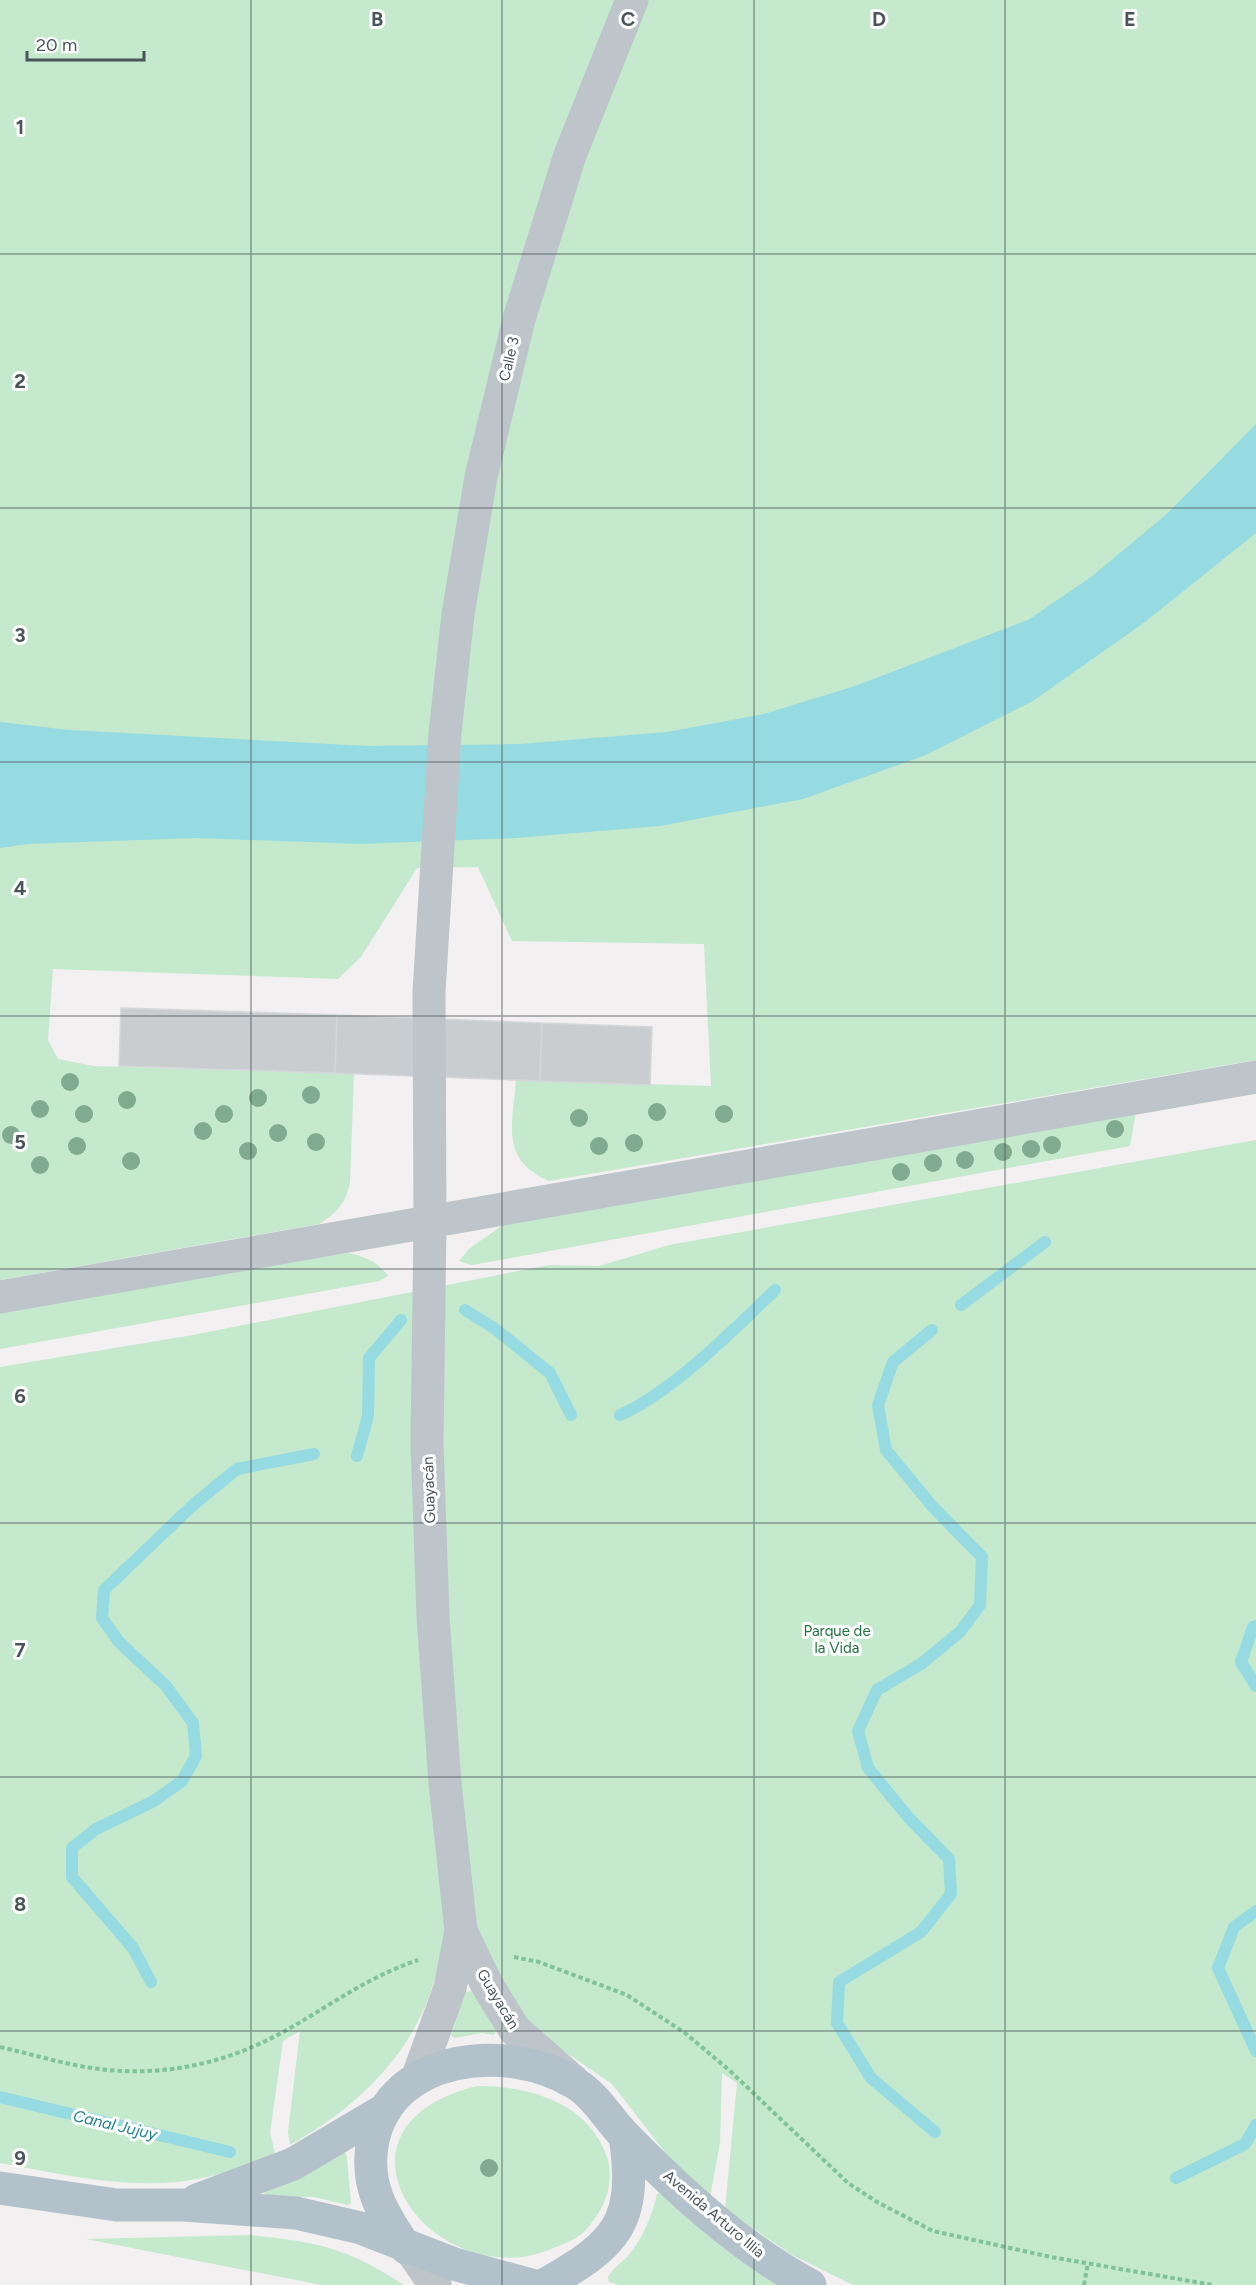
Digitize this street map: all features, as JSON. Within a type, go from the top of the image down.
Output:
[{"type":"main road","name":"Avenida Arturo Illia","points":[[418,2076],[444,2066],[478,2060],[509,2060],[544,2069],[574,2082],[600,2105],[625,2136],[690,2197],[750,2247],[810,2285]]},
{"type":"main road","points":[[184,2205],[239,2187],[292,2164],[386,2109],[418,2076]]},
{"type":"main road","points":[[386,2109],[374,2137],[369,2164],[373,2192],[384,2217],[409,2249]]},
{"type":"main road","points":[[544,2285],[601,2250],[621,2224],[629,2193],[629,2165],[625,2136]]},
{"type":"main road","points":[[0,2188],[117,2205],[184,2205],[296,2213],[361,2229],[409,2249],[531,2285]]},
{"type":"street","name":"Calle 3","points":[[439,854],[445,733],[458,614],[481,477],[519,319],[570,155],[632,0]]},
{"type":"street","name":"Guayacán","points":[[418,2076],[450,1988],[461,1931],[445,1783],[434,1617],[427,1443],[430,1223],[429,992],[439,854]]},
{"type":"street","points":[[0,1297],[1256,1077]]},
{"type":"street","name":"Guayacán","points":[[461,1931],[487,1985],[515,2030],[574,2082]]},
{"type":"street","points":[[409,2249],[435,2285]]},
{"type":"path","points":[[506,1955],[539,1962],[627,1995],[685,2033],[729,2070],[848,2183],[877,2202],[933,2231],[1088,2263],[1214,2285]]},
{"type":"path","points":[[0,2047],[80,2066],[125,2072],[166,2071],[205,2064],[256,2046],[384,1971],[422,1958]]},
{"type":"path","points":[[1084,2285],[1088,2263]]},
{"type":"green space","points":[[0,0],[1256,0],[1256,1060],[549,1181],[533,1172],[522,1162],[516,1151],[512,1125],[516,1080],[711,1086],[704,944],[512,941],[478,867],[417,868],[361,957],[338,979],[53,969],[48,1040],[58,1059],[93,1066],[354,1074],[350,1182],[343,1202],[331,1216],[319,1224],[0,1280]]},
{"type":"green space","points":[[1136,1111],[1130,1146],[472,1265],[459,1261],[470,1248],[503,1225]]},
{"type":"green space","name":"Parque de la Vida","points":[[1256,1140],[1256,2285],[853,2285],[792,2255],[725,2209],[737,2083],[722,2073],[720,2143],[710,2197],[678,2169],[612,2084],[536,2032],[516,2008],[438,1966],[417,2023],[402,2048],[384,2071],[341,2112],[290,2145],[288,2132],[300,2031],[283,2041],[270,2133],[275,2153],[238,2168],[204,2177],[171,2182],[106,2181],[0,2163],[0,1367],[193,1335],[549,1265],[599,1266],[669,1245]]},
{"type":"green space","points":[[348,1253],[371,1260],[388,1276],[379,1281],[0,1349],[0,1309]]},
{"type":"green space","points":[[471,1991],[497,2028],[494,2035],[482,2033],[455,2038],[451,2035],[466,1992]]},
{"type":"green space","points":[[477,2086],[517,2089],[554,2101],[571,2110],[598,2138],[609,2163],[610,2181],[603,2205],[593,2221],[575,2238],[549,2250],[528,2256],[487,2256],[451,2243],[422,2221],[402,2192],[395,2161],[403,2131],[430,2105]]},
{"type":"green space","points":[[339,2151],[345,2152],[347,2157],[351,2203],[348,2205],[314,2197],[266,2197],[264,2191]]},
{"type":"green space","points":[[663,2193],[722,2247],[779,2285],[620,2285],[609,2282],[610,2274],[628,2256],[642,2234],[650,2219],[657,2194]]},
{"type":"green space","points":[[249,2235],[294,2240],[330,2248],[365,2262],[404,2285],[322,2285],[86,2239]]},
{"type":"water","points":[[1256,424],[1256,533],[1145,622],[1033,701],[926,755],[803,799],[660,826],[516,838],[360,844],[196,838],[28,844],[0,848],[0,722],[69,730],[368,746],[520,744],[667,732],[764,714],[855,686],[1028,620],[1091,577],[1168,513]]},
{"type":"building","points":[[121,1008],[337,1015],[335,1073],[119,1066]]},
{"type":"building","points":[[337,1015],[542,1023],[540,1081],[335,1073]]},
{"type":"building","points":[[542,1023],[652,1027],[650,1085],[540,1081]]},
{"type":"waterway","points":[[961,1305],[1045,1242]]},
{"type":"waterway","points":[[620,1415],[640,1405],[681,1376],[775,1290]]},
{"type":"waterway","points":[[465,1310],[494,1328],[550,1373],[571,1415]]},
{"type":"waterway","points":[[357,1456],[368,1416],[369,1358],[401,1320]]},
{"type":"waterway","points":[[932,1330],[893,1362],[878,1405],[886,1450],[932,1506],[982,1557],[980,1605],[960,1632],[921,1664],[877,1690],[858,1731],[868,1768],[909,1818],[949,1859],[951,1894],[921,1932],[839,1982],[837,2023],[871,2078],[935,2132]]},
{"type":"waterway","points":[[151,1982],[133,1948],[72,1877],[72,1848],[96,1829],[154,1801],[182,1781],[196,1756],[193,1723],[166,1686],[119,1642],[102,1618],[104,1590],[193,1505],[237,1469],[314,1454]]},
{"type":"waterway","points":[[1256,1626],[1253,1627],[1241,1662],[1256,1686]]},
{"type":"waterway","points":[[1256,1911],[1234,1927],[1218,1968],[1256,2051]]},
{"type":"waterway","name":"Canal Jujuy","points":[[0,2097],[230,2152]]},
{"type":"waterway","points":[[1176,2178],[1245,2144],[1256,2125]]}]
